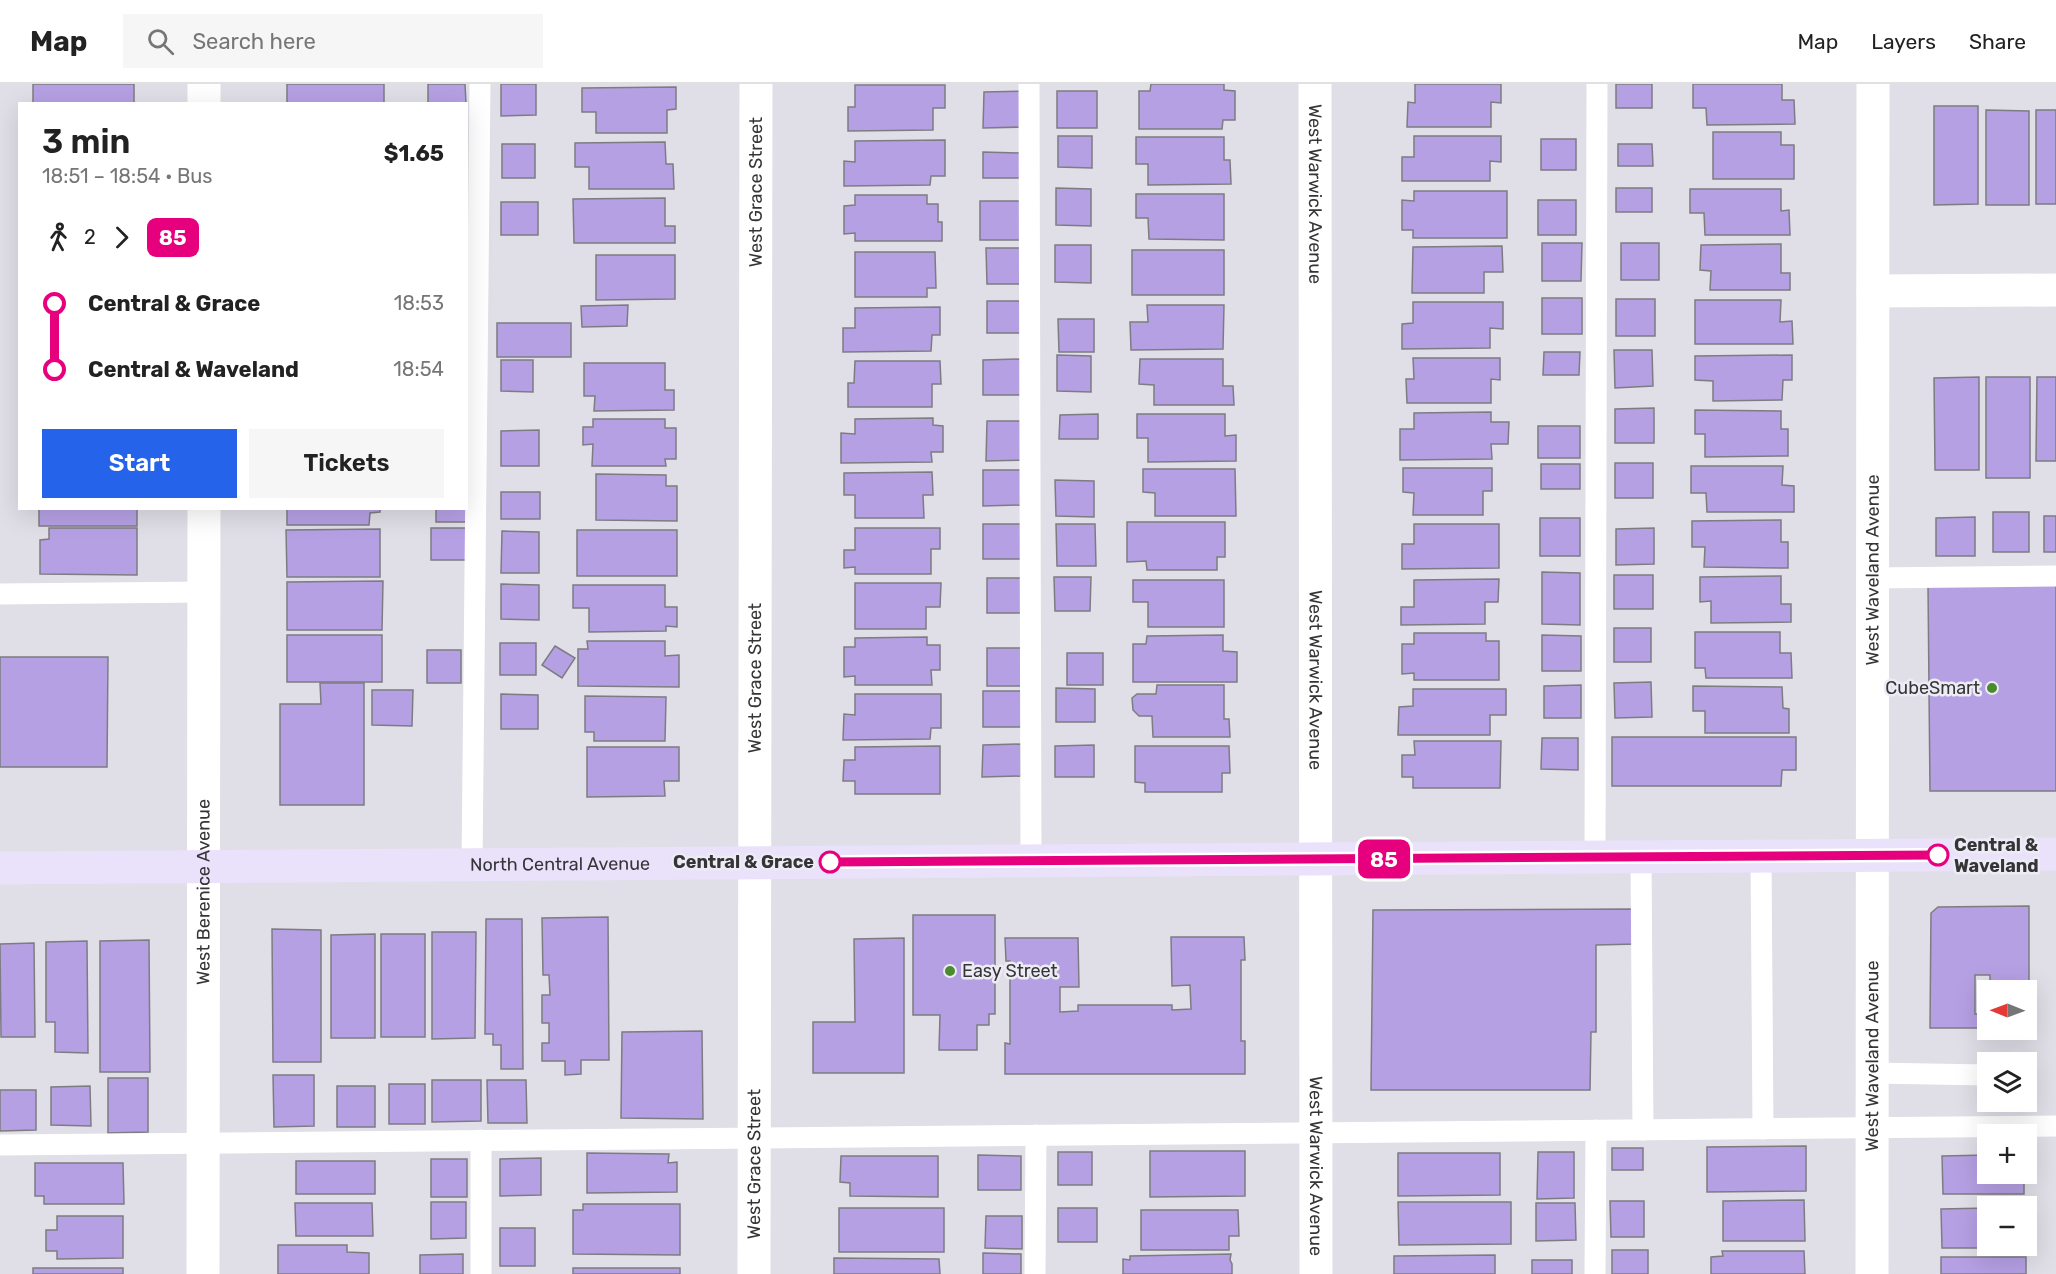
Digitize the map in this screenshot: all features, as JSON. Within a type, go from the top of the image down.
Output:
[{"type":"main road","name":"North Central Avenue","points":[[0,868],[2056,854]]},
{"type":"street","points":[[204,84],[204,102]]},
{"type":"street","name":"West Grace Street","points":[[754,1274],[756,84]]},
{"type":"street","name":"West Warwick Avenue","points":[[1315,84],[1317,1274]]},
{"type":"street","name":"West Waveland Avenue","points":[[1872,1274],[1874,84]]},
{"type":"street","points":[[1873,291],[2056,290]]},
{"type":"street","name":"West Berenice Avenue","points":[[203,1274],[204,510]]},
{"type":"lane","points":[[472,865],[480,84]]},
{"type":"lane","points":[[1029,84],[1031,861]]},
{"type":"lane","points":[[1595,857],[1597,84]]},
{"type":"lane","points":[[1873,578],[2056,576]]},
{"type":"lane","points":[[0,594],[204,592]]},
{"type":"lane","points":[[1761,856],[1763,1129]]},
{"type":"lane","points":[[1641,857],[1643,1130]]},
{"type":"lane","points":[[1872,1073],[1977,1075]]},
{"type":"lane","points":[[0,1144],[2056,1126]]},
{"type":"lane","points":[[1595,1274],[1596,1130]]},
{"type":"lane","points":[[1035,1274],[1036,1135]]},
{"type":"lane","points":[[481,1140],[481,1274]]},
{"type":"building","points":[[33,84],[134,84],[134,102],[33,102]]},
{"type":"building","points":[[287,84],[384,84],[384,102],[287,102]]},
{"type":"building","points":[[428,84],[465,84],[466,102],[428,102]]},
{"type":"building","points":[[501,84],[536,84],[536,115],[501,116]]},
{"type":"building","points":[[1151,84],[1224,84],[1224,90],[1235,91],[1235,120],[1223,120],[1222,129],[1139,129],[1139,91],[1150,91]]},
{"type":"building","points":[[1415,84],[1501,84],[1501,103],[1491,102],[1491,127],[1407,127],[1408,102],[1415,103]]},
{"type":"building","points":[[1616,84],[1652,84],[1652,108],[1616,108]]},
{"type":"building","points":[[1693,84],[1782,84],[1782,100],[1794,100],[1795,124],[1707,125],[1706,108],[1693,108]]},
{"type":"building","points":[[855,85],[945,85],[945,108],[933,108],[933,130],[848,131],[848,107],[855,107]]},
{"type":"building","points":[[676,87],[676,109],[667,110],[667,133],[596,133],[596,112],[582,112],[582,88]]},
{"type":"building","points":[[1023,91],[1023,127],[983,128],[984,92]]},
{"type":"building","points":[[1057,91],[1097,91],[1097,128],[1057,128]]},
{"type":"building","points":[[1934,106],[1978,106],[1978,204],[1934,205]]},
{"type":"building","points":[[1986,110],[2029,111],[2029,205],[1986,205]]},
{"type":"building","points":[[2036,110],[2056,110],[2056,204],[2036,204]]},
{"type":"building","points":[[1713,132],[1781,132],[1781,145],[1794,145],[1794,179],[1713,179]]},
{"type":"building","points":[[1058,136],[1092,136],[1092,168],[1058,167]]},
{"type":"building","points":[[1414,136],[1501,136],[1501,162],[1490,161],[1490,181],[1402,181],[1402,157],[1414,157]]},
{"type":"building","points":[[1136,137],[1224,137],[1224,160],[1230,160],[1231,184],[1148,185],[1148,164],[1136,164]]},
{"type":"building","points":[[1541,139],[1576,139],[1576,170],[1541,170]]},
{"type":"building","points":[[945,140],[945,176],[931,176],[930,185],[844,186],[844,161],[855,162],[855,141]]},
{"type":"building","points":[[665,142],[666,164],[673,164],[674,189],[589,189],[589,167],[575,167],[575,143]]},
{"type":"building","points":[[502,144],[535,144],[535,178],[502,178]]},
{"type":"building","points":[[1618,144],[1652,144],[1653,166],[1618,166]]},
{"type":"building","points":[[983,152],[1022,153],[1022,178],[983,178]]},
{"type":"building","points":[[1056,188],[1091,189],[1091,226],[1056,225]]},
{"type":"building","points":[[1616,188],[1652,188],[1652,212],[1616,212]]},
{"type":"building","points":[[1690,189],[1781,189],[1781,211],[1789,210],[1790,235],[1705,235],[1704,213],[1690,213]]},
{"type":"building","points":[[1414,191],[1507,191],[1507,238],[1413,238],[1413,230],[1402,230],[1402,200],[1414,201]]},
{"type":"building","points":[[1136,194],[1224,194],[1224,240],[1149,239],[1148,218],[1136,218]]},
{"type":"building","points":[[855,195],[927,195],[927,204],[938,204],[938,222],[942,222],[942,241],[855,241],[855,233],[844,234],[844,206],[855,205]]},
{"type":"building","points":[[665,198],[665,226],[675,226],[675,243],[574,243],[573,199]]},
{"type":"building","points":[[1538,200],[1576,200],[1576,235],[1538,235]]},
{"type":"building","points":[[980,201],[1021,201],[1021,240],[980,240]]},
{"type":"building","points":[[501,202],[538,202],[538,235],[501,235]]},
{"type":"building","points":[[1542,243],[1582,243],[1581,281],[1542,281]]},
{"type":"building","points":[[1621,243],[1659,243],[1659,280],[1621,280]]},
{"type":"building","points":[[1781,244],[1781,273],[1790,273],[1790,290],[1710,290],[1711,271],[1700,270],[1701,245]]},
{"type":"building","points":[[1055,245],[1091,245],[1091,283],[1055,282]]},
{"type":"building","points":[[1502,246],[1503,272],[1484,272],[1484,293],[1412,293],[1413,247]]},
{"type":"building","points":[[986,248],[1023,248],[1022,284],[987,284]]},
{"type":"building","points":[[1132,250],[1224,250],[1224,295],[1132,295]]},
{"type":"building","points":[[855,252],[935,252],[936,288],[927,288],[927,297],[855,297]]},
{"type":"building","points":[[596,255],[675,255],[675,299],[596,300]]},
{"type":"building","points":[[1542,298],[1582,298],[1582,334],[1542,334]]},
{"type":"building","points":[[1616,299],[1655,299],[1655,336],[1616,336]]},
{"type":"building","points":[[1695,300],[1781,300],[1780,322],[1792,321],[1793,344],[1695,344]]},
{"type":"building","points":[[987,301],[1021,301],[1021,333],[987,333]]},
{"type":"building","points":[[1413,302],[1503,302],[1503,329],[1490,328],[1490,348],[1402,349],[1402,324],[1413,323]]},
{"type":"building","points":[[628,305],[627,326],[582,327],[581,306]]},
{"type":"building","points":[[1147,305],[1224,305],[1223,349],[1131,350],[1130,322],[1148,322]]},
{"type":"building","points":[[940,307],[940,335],[932,335],[931,351],[843,352],[843,328],[855,328],[855,308]]},
{"type":"building","points":[[1058,319],[1094,319],[1094,352],[1059,352]]},
{"type":"building","points":[[497,323],[571,323],[571,357],[497,357]]},
{"type":"building","points":[[1614,350],[1652,350],[1653,386],[1615,388]]},
{"type":"building","points":[[1544,352],[1580,352],[1579,375],[1543,375]]},
{"type":"building","points":[[1057,355],[1091,356],[1091,392],[1057,391]]},
{"type":"building","points":[[1792,355],[1792,380],[1783,380],[1782,400],[1713,401],[1713,381],[1695,380],[1695,356]]},
{"type":"building","points":[[1413,358],[1500,358],[1500,380],[1491,379],[1491,403],[1407,403],[1406,379],[1414,379]]},
{"type":"building","points":[[1022,359],[1022,395],[983,395],[983,360]]},
{"type":"building","points":[[1140,359],[1223,359],[1223,386],[1233,386],[1234,405],[1154,405],[1154,385],[1139,384]]},
{"type":"building","points":[[501,360],[533,360],[533,392],[501,391]]},
{"type":"building","points":[[855,361],[940,361],[941,384],[932,384],[932,407],[848,407],[848,383],[854,383]]},
{"type":"building","points":[[584,363],[665,363],[665,390],[674,390],[674,410],[594,411],[595,396],[584,396]]},
{"type":"building","points":[[1979,377],[1979,470],[1935,470],[1934,378]]},
{"type":"building","points":[[1986,377],[2030,377],[2030,478],[1986,478]]},
{"type":"building","points":[[2037,377],[2056,377],[2056,461],[2036,461]]},
{"type":"building","points":[[1654,408],[1654,443],[1615,443],[1615,409]]},
{"type":"building","points":[[1695,410],[1781,411],[1781,429],[1788,429],[1788,456],[1705,457],[1705,434],[1695,434]]},
{"type":"building","points":[[1491,412],[1491,422],[1509,422],[1508,444],[1491,444],[1492,459],[1400,460],[1400,429],[1414,429],[1414,413]]},
{"type":"building","points":[[1098,414],[1098,439],[1059,439],[1060,415]]},
{"type":"building","points":[[1137,414],[1225,414],[1225,436],[1236,435],[1236,461],[1148,462],[1148,438],[1137,438]]},
{"type":"building","points":[[933,418],[933,425],[943,426],[943,452],[931,452],[932,462],[841,463],[841,433],[855,434],[855,419]]},
{"type":"building","points":[[593,419],[665,419],[665,428],[676,428],[676,459],[665,459],[666,466],[592,466],[593,444],[583,445],[583,427],[593,427]]},
{"type":"building","points":[[987,421],[1022,421],[1024,460],[986,461]]},
{"type":"building","points":[[1538,426],[1580,426],[1580,458],[1538,458]]},
{"type":"building","points":[[539,430],[539,466],[501,466],[501,431]]},
{"type":"building","points":[[1615,463],[1653,463],[1653,498],[1615,498]]},
{"type":"building","points":[[1541,464],[1580,464],[1580,489],[1541,489]]},
{"type":"building","points":[[1691,466],[1783,466],[1782,485],[1794,486],[1794,512],[1707,512],[1706,493],[1691,493]]},
{"type":"building","points":[[1403,468],[1492,468],[1492,491],[1483,491],[1483,515],[1413,515],[1414,493],[1403,492]]},
{"type":"building","points":[[1143,469],[1235,469],[1236,516],[1155,516],[1155,493],[1143,492]]},
{"type":"building","points":[[983,470],[1022,470],[1022,505],[983,506]]},
{"type":"building","points":[[932,472],[933,495],[923,495],[924,518],[855,518],[855,495],[844,495],[844,473]]},
{"type":"building","points":[[596,474],[666,475],[666,486],[677,486],[677,521],[596,520]]},
{"type":"building","points":[[1055,480],[1094,481],[1094,517],[1056,516]]},
{"type":"building","points":[[501,492],[540,492],[540,519],[501,519]]},
{"type":"building","points":[[39,510],[137,510],[137,526],[39,526]]},
{"type":"building","points":[[287,510],[380,510],[380,512],[370,513],[369,525],[287,525]]},
{"type":"building","points":[[436,510],[466,510],[469,522],[436,522]]},
{"type":"building","points":[[1993,512],[2029,512],[2029,552],[1993,552]]},
{"type":"building","points":[[2044,516],[2056,516],[2056,552],[2044,552]]},
{"type":"building","points":[[1975,517],[1975,556],[1936,556],[1936,518]]},
{"type":"building","points":[[1540,518],[1580,518],[1580,556],[1540,556]]},
{"type":"building","points":[[1781,520],[1781,542],[1788,542],[1788,568],[1704,567],[1705,547],[1692,547],[1692,521]]},
{"type":"building","points":[[1127,522],[1225,522],[1225,557],[1217,557],[1217,570],[1147,570],[1146,561],[1127,562]]},
{"type":"building","points":[[983,524],[1021,524],[1021,559],[983,559]]},
{"type":"building","points":[[1056,524],[1095,524],[1096,566],[1057,566]]},
{"type":"building","points":[[1414,524],[1499,524],[1499,568],[1402,569],[1402,544],[1414,544]]},
{"type":"building","points":[[49,528],[137,528],[137,575],[40,574],[40,540],[49,539]]},
{"type":"building","points":[[431,528],[467,528],[467,560],[431,560]]},
{"type":"building","points":[[855,528],[940,528],[940,549],[931,549],[931,574],[855,574],[855,567],[844,568],[844,550],[855,550]]},
{"type":"building","points":[[1654,528],[1654,564],[1616,565],[1616,529]]},
{"type":"building","points":[[380,529],[380,577],[287,577],[286,530]]},
{"type":"building","points":[[577,530],[677,530],[677,576],[577,576]]},
{"type":"building","points":[[502,531],[539,532],[539,573],[501,573]]},
{"type":"building","points":[[1542,572],[1580,573],[1580,625],[1542,624]]},
{"type":"building","points":[[1614,575],[1653,575],[1653,609],[1614,609]]},
{"type":"building","points":[[1781,576],[1781,604],[1791,604],[1791,622],[1711,623],[1711,601],[1700,602],[1700,577]]},
{"type":"building","points":[[1054,577],[1091,577],[1090,611],[1055,611]]},
{"type":"building","points":[[987,578],[1021,578],[1021,613],[987,613]]},
{"type":"building","points":[[1499,579],[1498,602],[1485,602],[1485,624],[1401,625],[1401,607],[1414,607],[1414,580]]},
{"type":"building","points":[[1133,580],[1224,580],[1224,627],[1148,627],[1148,602],[1133,602]]},
{"type":"building","points":[[383,581],[382,630],[287,630],[287,582]]},
{"type":"building","points":[[855,583],[941,583],[940,607],[926,607],[926,629],[855,629]]},
{"type":"building","points":[[501,584],[539,585],[539,620],[501,619]]},
{"type":"building","points":[[573,585],[665,585],[665,607],[677,607],[677,627],[666,626],[666,631],[589,632],[589,608],[573,608]]},
{"type":"building","name":"CubeSmart","points":[[2056,585],[2056,791],[1930,791],[1928,586]]},
{"type":"building","points":[[1614,628],[1651,628],[1651,662],[1614,662]]},
{"type":"building","points":[[1695,632],[1780,632],[1780,653],[1791,653],[1792,678],[1706,678],[1705,668],[1695,668]]},
{"type":"building","points":[[1414,633],[1486,633],[1486,641],[1499,641],[1499,680],[1414,680],[1414,673],[1402,674],[1402,644],[1414,644]]},
{"type":"building","points":[[287,635],[382,635],[382,682],[287,682]]},
{"type":"building","points":[[1223,635],[1223,651],[1237,652],[1237,682],[1133,682],[1133,644],[1146,644],[1147,636]]},
{"type":"building","points":[[1542,635],[1581,636],[1581,671],[1542,671]]},
{"type":"building","points":[[927,637],[927,645],[940,645],[940,670],[931,670],[932,685],[855,685],[855,676],[844,677],[844,647],[855,647],[855,638]]},
{"type":"building","points":[[587,641],[665,641],[665,656],[679,655],[679,687],[578,686],[578,649],[588,649]]},
{"type":"building","points":[[500,643],[536,643],[536,675],[500,675]]},
{"type":"building","points":[[555,646],[575,658],[562,678],[542,665]]},
{"type":"building","points":[[987,648],[1024,648],[1024,686],[987,686]]},
{"type":"building","points":[[427,650],[461,650],[461,683],[427,683]]},
{"type":"building","points":[[1067,653],[1103,653],[1103,685],[1067,685]]},
{"type":"building","points":[[0,657],[108,657],[107,767],[0,767]]},
{"type":"building","points":[[1651,682],[1652,717],[1615,718],[1614,683]]},
{"type":"building","points":[[320,683],[364,683],[364,805],[280,805],[280,704],[321,704]]},
{"type":"building","points":[[1157,685],[1224,685],[1224,719],[1229,719],[1230,737],[1153,737],[1152,716],[1139,716],[1133,710],[1132,698],[1137,694],[1156,694]]},
{"type":"building","points":[[1581,685],[1581,718],[1544,718],[1544,686]]},
{"type":"building","points":[[1693,686],[1782,687],[1783,708],[1789,709],[1789,733],[1705,733],[1705,711],[1693,711]]},
{"type":"building","points":[[1056,688],[1095,689],[1095,722],[1056,722]]},
{"type":"building","points":[[1413,689],[1506,689],[1506,715],[1490,715],[1490,735],[1398,735],[1399,707],[1413,706]]},
{"type":"building","points":[[372,690],[413,690],[412,726],[372,725]]},
{"type":"building","points":[[983,691],[1023,691],[1023,727],[983,727]]},
{"type":"building","points":[[501,694],[538,695],[538,729],[501,729]]},
{"type":"building","points":[[855,694],[941,694],[941,728],[931,728],[930,739],[843,740],[844,714],[855,715]]},
{"type":"building","points":[[585,696],[666,697],[665,741],[594,741],[594,732],[585,732]]},
{"type":"building","points":[[1612,737],[1796,737],[1796,770],[1782,770],[1781,786],[1612,786]]},
{"type":"building","points":[[1542,738],[1578,738],[1578,770],[1541,769]]},
{"type":"building","points":[[1414,741],[1501,741],[1500,788],[1413,788],[1413,777],[1402,777],[1402,755],[1415,755]]},
{"type":"building","points":[[1021,744],[1021,776],[982,777],[983,745]]},
{"type":"building","points":[[1094,745],[1094,777],[1055,777],[1055,746]]},
{"type":"building","points":[[940,746],[940,794],[855,794],[855,781],[843,781],[844,760],[855,760],[855,747]]},
{"type":"building","points":[[1135,746],[1229,746],[1230,773],[1222,773],[1222,792],[1145,792],[1145,783],[1135,782]]},
{"type":"building","points":[[587,747],[679,747],[679,781],[664,781],[665,796],[587,797]]},
{"type":"building","points":[[2029,906],[2029,980],[1990,980],[1990,975],[1975,975],[1977,1028],[1930,1028],[1931,913],[1938,907]]},
{"type":"building","points":[[1637,909],[1637,944],[1596,945],[1596,1032],[1591,1032],[1590,1090],[1371,1090],[1373,910]]},
{"type":"building","points":[[913,915],[995,915],[995,1014],[989,1014],[989,1025],[977,1025],[977,1050],[939,1050],[940,1015],[913,1015]]},
{"type":"building","points":[[608,917],[609,1060],[581,1060],[581,1074],[565,1075],[565,1061],[542,1061],[542,1043],[549,1043],[549,1023],[542,1023],[542,995],[550,995],[549,975],[543,975],[542,918]]},
{"type":"building","points":[[486,919],[522,919],[523,1069],[501,1069],[501,1045],[493,1045],[493,1034],[485,1034]]},
{"type":"building","points":[[272,929],[321,930],[321,1062],[273,1062]]},
{"type":"building","points":[[432,932],[476,932],[475,1038],[432,1039]]},
{"type":"building","points":[[375,934],[375,1038],[331,1038],[331,935]]},
{"type":"building","points":[[381,934],[425,934],[425,1037],[381,1037]]},
{"type":"building","points":[[1171,937],[1244,937],[1245,960],[1241,960],[1241,1041],[1245,1041],[1245,1074],[1005,1074],[1005,1043],[1010,1044],[1010,961],[1006,961],[1005,938],[1078,938],[1079,987],[1060,987],[1060,1012],[1078,1011],[1078,1005],[1172,1005],[1172,1010],[1191,1009],[1190,985],[1172,986]]},
{"type":"building","points":[[904,938],[904,1073],[813,1073],[813,1022],[855,1022],[854,939]]},
{"type":"building","points":[[149,940],[150,1072],[100,1072],[100,941]]},
{"type":"building","points":[[87,941],[88,1053],[55,1052],[55,1022],[46,1022],[46,942]]},
{"type":"building","points":[[34,943],[35,1037],[1,1037],[0,944]]},
{"type":"building","points":[[702,1031],[703,1119],[621,1118],[622,1032]]},
{"type":"building","points":[[273,1075],[314,1075],[314,1126],[274,1127]]},
{"type":"building","points":[[108,1078],[148,1078],[148,1132],[108,1133]]},
{"type":"building","points":[[432,1080],[481,1080],[481,1121],[432,1122]]},
{"type":"building","points":[[487,1080],[526,1080],[527,1123],[488,1123]]},
{"type":"building","points":[[389,1084],[425,1084],[425,1124],[389,1124]]},
{"type":"building","points":[[90,1086],[91,1126],[51,1125],[51,1087]]},
{"type":"building","points":[[337,1086],[375,1086],[375,1127],[337,1127]]},
{"type":"building","points":[[0,1090],[36,1090],[36,1130],[0,1131]]},
{"type":"building","points":[[1806,1146],[1806,1191],[1707,1192],[1707,1147]]},
{"type":"building","points":[[1612,1148],[1643,1148],[1643,1170],[1612,1170]]},
{"type":"building","points":[[1150,1151],[1245,1151],[1245,1196],[1150,1197]]},
{"type":"building","points":[[1058,1152],[1092,1152],[1092,1185],[1058,1185]]},
{"type":"building","points":[[1538,1152],[1574,1152],[1574,1198],[1537,1199]]},
{"type":"building","points":[[587,1153],[669,1154],[668,1163],[677,1162],[677,1192],[587,1193]]},
{"type":"building","points":[[1398,1153],[1500,1153],[1500,1195],[1398,1196]]},
{"type":"building","points":[[978,1155],[1021,1156],[1021,1190],[978,1190]]},
{"type":"building","points":[[1977,1155],[1977,1184],[2024,1184],[2024,1194],[1943,1194],[1942,1156]]},
{"type":"building","points":[[841,1156],[938,1156],[938,1197],[850,1196],[850,1183],[840,1182]]},
{"type":"building","points":[[541,1158],[541,1195],[500,1196],[500,1159]]},
{"type":"building","points":[[431,1159],[467,1159],[467,1197],[431,1197]]},
{"type":"building","points":[[296,1161],[375,1161],[375,1194],[296,1194]]},
{"type":"building","points":[[35,1163],[123,1163],[124,1204],[44,1204],[44,1196],[35,1196]]},
{"type":"building","points":[[1804,1200],[1805,1241],[1723,1241],[1723,1201]]},
{"type":"building","points":[[1610,1201],[1644,1201],[1644,1237],[1611,1237]]},
{"type":"building","points":[[431,1202],[466,1202],[466,1238],[431,1239]]},
{"type":"building","points":[[1398,1202],[1511,1202],[1511,1244],[1399,1245]]},
{"type":"building","points":[[295,1203],[372,1203],[373,1236],[296,1236]]},
{"type":"building","points":[[1536,1203],[1575,1203],[1576,1240],[1536,1241]]},
{"type":"building","points":[[583,1204],[680,1204],[680,1255],[573,1254],[573,1210],[583,1210]]},
{"type":"building","points":[[839,1208],[944,1208],[944,1252],[839,1252]]},
{"type":"building","points":[[1058,1208],[1097,1208],[1097,1242],[1058,1242]]},
{"type":"building","points":[[1977,1208],[1977,1248],[1942,1248],[1941,1209]]},
{"type":"building","points":[[1141,1210],[1238,1210],[1239,1236],[1229,1236],[1229,1250],[1141,1250]]},
{"type":"building","points":[[57,1216],[123,1216],[123,1258],[57,1259],[57,1251],[46,1251],[46,1230],[57,1230]]},
{"type":"building","points":[[986,1216],[1022,1216],[1022,1249],[985,1248]]},
{"type":"building","points":[[500,1228],[535,1228],[535,1266],[500,1266]]},
{"type":"building","points":[[278,1245],[347,1245],[347,1252],[369,1253],[369,1274],[278,1274]]},
{"type":"building","points":[[1612,1250],[1648,1250],[1648,1274],[1612,1274]]},
{"type":"building","points":[[1722,1251],[1804,1251],[1805,1274],[1711,1274],[1711,1257],[1723,1256]]},
{"type":"building","points":[[983,1253],[1021,1254],[1021,1274],[983,1274]]},
{"type":"building","points":[[463,1254],[463,1274],[420,1274],[420,1255]]},
{"type":"building","points":[[1231,1254],[1232,1274],[1123,1274],[1123,1259],[1130,1260],[1130,1256]]},
{"type":"building","points":[[1495,1255],[1495,1274],[1394,1274],[1394,1256]]},
{"type":"building","points":[[1941,1257],[2026,1257],[2026,1274],[1941,1274]]},
{"type":"building","points":[[834,1258],[939,1259],[940,1274],[834,1274]]},
{"type":"building","points":[[1532,1260],[1572,1260],[1572,1274],[1532,1274]]},
{"type":"building","points":[[33,1268],[123,1268],[123,1274],[33,1274]]},
{"type":"building","points":[[573,1268],[680,1268],[680,1274],[573,1274]]},
{"type":"bus line","name":"85","points":[[830,862],[1938,855]]},
{"type":"place","name":"CubeSmart","points":[[1992,688]]},
{"type":"place","name":"Central & Waveland","points":[[1938,855]]},
{"type":"place","name":"Central & Grace","points":[[830,862]]},
{"type":"place","name":"Easy Street","points":[[950,971]]}]
